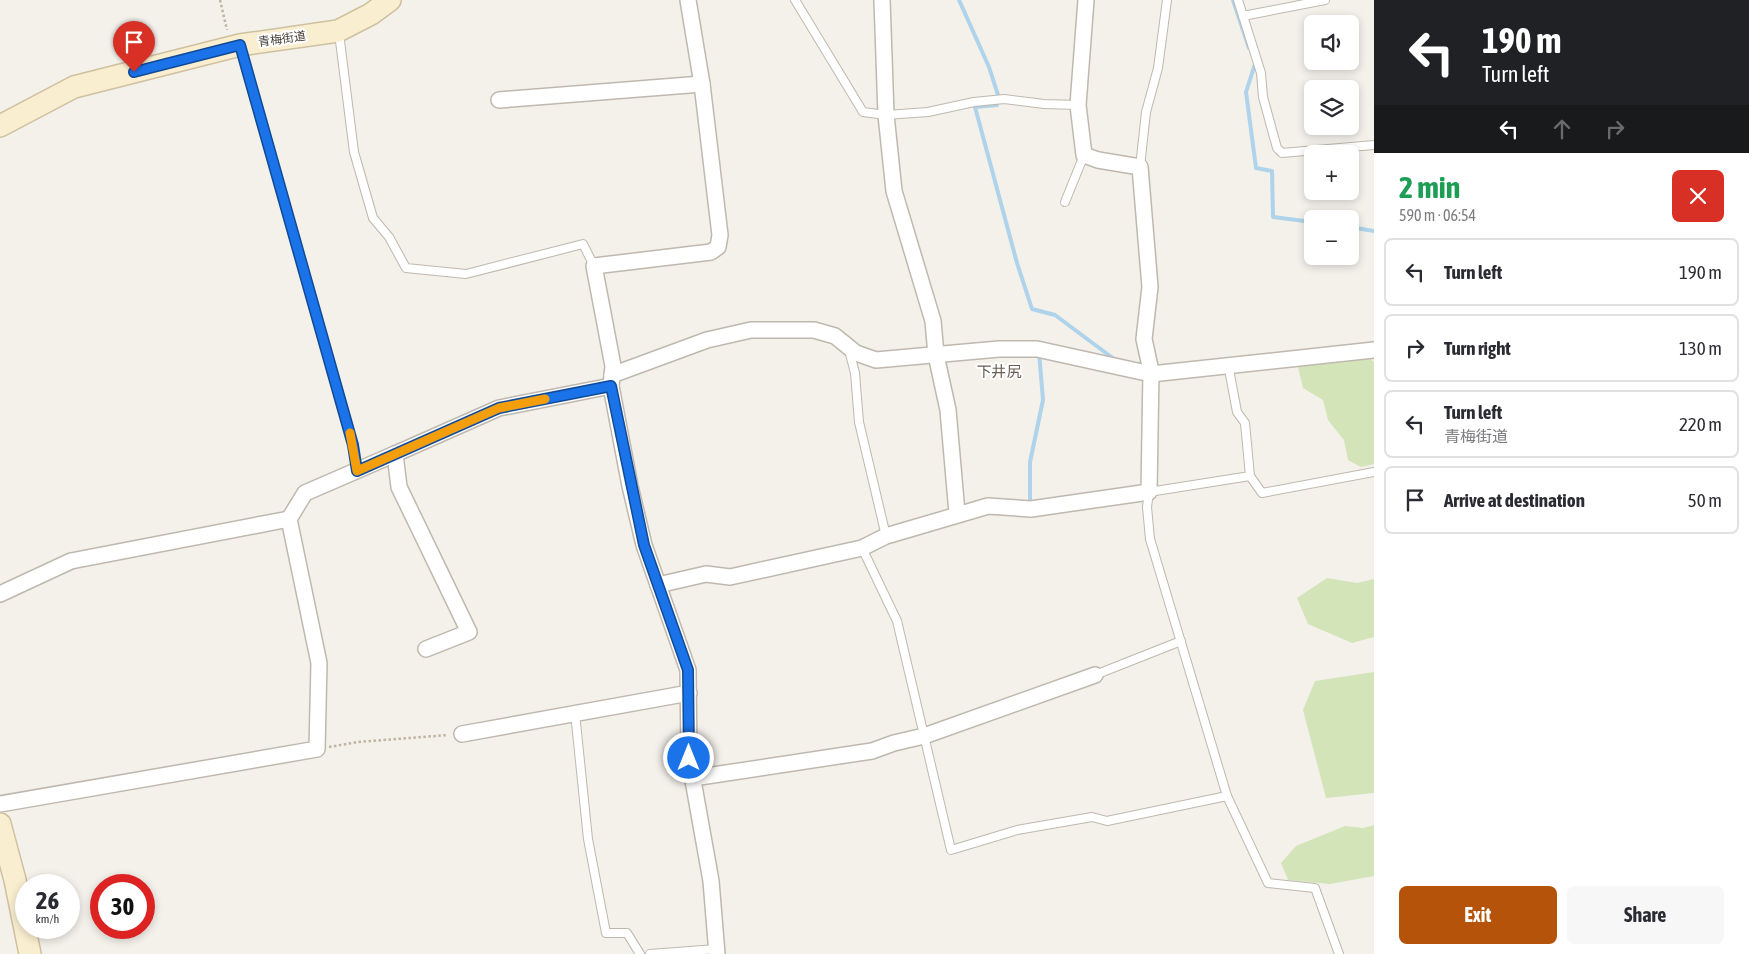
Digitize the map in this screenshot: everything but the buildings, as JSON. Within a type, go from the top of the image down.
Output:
[{"type":"main road","name":"青梅街道","points":[[0,126],[74,87],[235,46],[338,31],[371,14],[390,0]]},
{"type":"main road","points":[[0,824],[15,880],[30,954]]},
{"type":"street","points":[[688,0],[702,84],[720,235],[718,247],[711,252],[594,266],[613,366],[612,380],[644,545],[688,670],[689,758],[711,882],[717,951]]},
{"type":"street","points":[[882,0],[886,115],[894,190],[933,321],[936,355],[948,410],[958,513]]},
{"type":"street","points":[[658,585],[706,574],[730,577],[862,548],[886,536],[958,513],[988,506],[1031,510],[1149,492],[1151,372],[1144,339],[1150,287],[1140,168],[1098,160],[1084,154],[1078,105],[1086,0]]},
{"type":"street","points":[[500,100],[702,84]]},
{"type":"street","points":[[0,804],[317,749],[319,663],[289,519],[304,493],[499,408],[612,380],[706,340],[751,330],[814,330],[835,336],[856,353],[876,360],[999,349],[1037,349],[1151,372],[1374,350]]},
{"type":"street","points":[[395,454],[399,487],[469,632],[426,649]]},
{"type":"street","points":[[0,594],[71,561],[289,519]]},
{"type":"street","points":[[693,778],[872,751],[894,743],[924,736],[1094,675]]},
{"type":"street","points":[[462,734],[575,712],[689,693]]},
{"type":"lane","points":[[795,0],[863,112],[886,115],[928,112],[974,102],[1004,99],[1044,104],[1078,105]]},
{"type":"lane","points":[[1140,168],[1146,112],[1158,68],[1167,0]]},
{"type":"lane","points":[[1238,0],[1261,73],[1263,97],[1277,148],[1282,153],[1374,145]]},
{"type":"lane","points":[[1243,16],[1325,0]]},
{"type":"lane","points":[[338,31],[356,162],[373,218],[389,237],[406,268],[466,274],[583,244],[594,266]]},
{"type":"lane","points":[[235,46],[353,445],[357,471]]},
{"type":"lane","points":[[1066,202],[1084,154]]},
{"type":"lane","points":[[848,346],[855,373],[859,422],[886,536]]},
{"type":"lane","points":[[1228,364],[1237,412],[1245,423],[1250,476],[1262,492],[1374,472]]},
{"type":"lane","points":[[1250,476],[1149,492],[1147,507],[1150,539],[1227,796],[1268,883],[1314,888],[1339,954]]},
{"type":"lane","points":[[862,548],[897,621],[951,850],[1017,830],[1092,816],[1108,821],[1227,796]]},
{"type":"lane","points":[[1094,675],[1181,641]]},
{"type":"lane","points":[[575,712],[588,839],[606,933],[627,933],[640,954]]},
{"type":"lane","points":[[650,954],[717,951]]},
{"type":"path","points":[[220,0],[235,46]]},
{"type":"path","points":[[317,749],[358,742],[462,734]]},
{"type":"green space","points":[[1370,359],[1374,362],[1374,464],[1361,467],[1348,460],[1344,440],[1328,420],[1323,400],[1303,388],[1298,367],[1312,361]]},
{"type":"green space","points":[[1327,578],[1357,583],[1374,579],[1374,637],[1352,643],[1308,624],[1297,598]]},
{"type":"green space","points":[[1374,672],[1374,793],[1326,798],[1303,710],[1315,681]]},
{"type":"green space","points":[[1374,825],[1374,876],[1330,884],[1288,880],[1281,863],[1296,846],[1345,826],[1363,828]]},
{"type":"waterway","points":[[959,0],[989,67],[998,95]]},
{"type":"waterway","points":[[1233,0],[1249,48]]},
{"type":"waterway","points":[[1255,64],[1246,92],[1256,168],[1272,171],[1273,217],[1304,221]]},
{"type":"waterway","points":[[997,105],[975,107],[1017,263],[1032,309],[1055,315],[1114,359]]},
{"type":"waterway","points":[[1359,228],[1374,231]]},
{"type":"waterway","points":[[1030,501],[1030,462],[1043,400],[1039,352]]},
{"type":"slow traffic","points":[[350,433],[357,471],[499,408],[545,399]]},
{"type":"district","name":"下井尻","points":[[999,372]]},
{"type":"route","points":[[134,72],[240,45],[311,291],[353,445],[357,471],[499,408],[611,386],[630,486],[644,545],[688,670],[689,758]]}]
